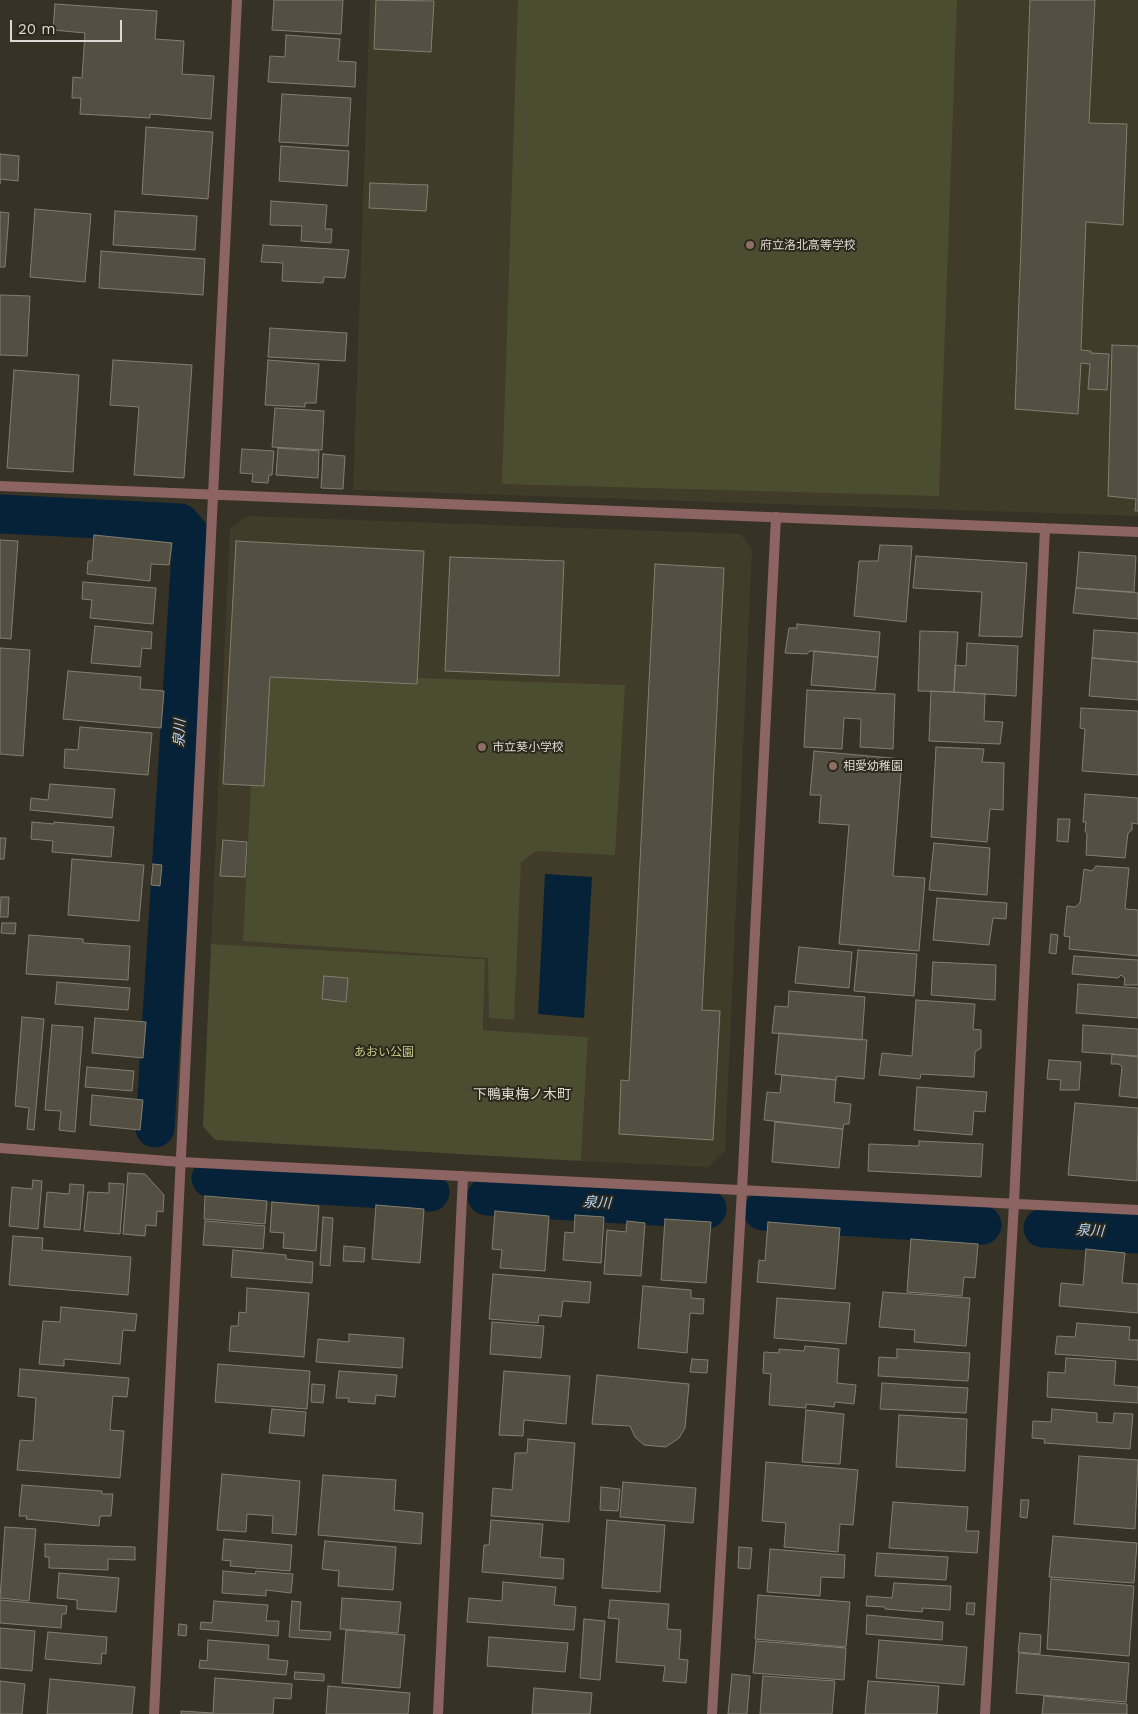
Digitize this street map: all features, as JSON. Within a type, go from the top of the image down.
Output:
[{"type":"street","points":[[154,1714],[237,0]]},
{"type":"street","points":[[0,486],[1138,532]]},
{"type":"street","points":[[712,1714],[742,1190],[776,517]]},
{"type":"street","points":[[986,1714],[1014,1203],[1045,528]]},
{"type":"street","points":[[0,1148],[181,1162],[1138,1210]]},
{"type":"street","points":[[438,1714],[463,1176]]},
{"type":"shaded area","name":"府立洛北高等学校","points":[[370,0],[1138,0],[1138,516],[353,490]]},
{"type":"shaded area","name":"市立葵小学校","points":[[247,516],[741,534],[752,550],[725,1151],[708,1167],[581,1161],[588,1037],[483,1030],[485,959],[211,944],[230,529]]},
{"type":"green space","points":[[518,0],[957,0],[939,496],[502,484]]},
{"type":"green space","points":[[270,677],[416,684],[417,678],[625,685],[615,855],[536,851],[521,862],[514,1020],[489,1018],[488,958],[243,941],[251,785],[264,786]]},
{"type":"green space","name":"あおい公園","points":[[211,944],[485,959],[483,1030],[588,1037],[581,1161],[215,1140],[203,1126]]},
{"type":"water","points":[[545,874],[592,877],[584,1018],[538,1014]]},
{"type":"building","points":[[274,0],[343,0],[341,34],[272,30]]},
{"type":"building","points":[[376,0],[434,1],[431,52],[374,49]]},
{"type":"building","points":[[1030,0],[1095,0],[1089,123],[1127,124],[1123,225],[1086,222],[1081,350],[1091,351],[1091,353],[1109,354],[1107,390],[1088,389],[1090,364],[1081,363],[1078,414],[1015,409]]},
{"type":"building","points":[[55,4],[157,11],[155,39],[184,41],[182,74],[214,76],[211,119],[150,114],[150,118],[80,114],[81,98],[72,98],[73,77],[82,78],[85,33],[53,30]]},
{"type":"building","points":[[286,35],[340,39],[338,61],[356,62],[355,87],[268,82],[270,56],[285,57]]},
{"type":"building","points":[[282,94],[351,98],[348,146],[279,142]]},
{"type":"building","points":[[146,127],[213,132],[208,199],[142,194]]},
{"type":"building","points":[[281,146],[349,151],[347,186],[279,181]]},
{"type":"building","points":[[0,154],[19,156],[18,181],[0,179]]},
{"type":"building","points":[[370,183],[428,185],[426,211],[369,208]]},
{"type":"building","points":[[271,201],[327,205],[325,229],[332,229],[331,243],[301,241],[302,226],[270,225]]},
{"type":"building","points":[[35,209],[91,214],[85,282],[30,277]]},
{"type":"building","points":[[115,211],[197,216],[195,250],[113,245]]},
{"type":"building","points":[[0,212],[9,213],[5,267],[0,267]]},
{"type":"building","points":[[263,245],[349,250],[345,278],[324,277],[323,283],[282,281],[283,263],[261,262]]},
{"type":"building","points":[[101,251],[205,259],[203,295],[99,288]]},
{"type":"building","points":[[0,295],[30,296],[27,356],[0,355]]},
{"type":"building","points":[[270,328],[347,333],[345,361],[268,357]]},
{"type":"building","points":[[1112,345],[1138,346],[1138,511],[1135,511],[1136,499],[1108,496]]},
{"type":"building","points":[[113,360],[192,365],[184,478],[134,475],[139,407],[110,405]]},
{"type":"building","points":[[268,360],[319,364],[316,403],[305,403],[305,407],[265,405]]},
{"type":"building","points":[[14,370],[79,375],[73,472],[7,468]]},
{"type":"building","points":[[275,408],[324,411],[322,450],[272,447]]},
{"type":"building","points":[[278,448],[319,451],[318,478],[276,475]]},
{"type":"building","points":[[242,449],[274,451],[272,475],[269,475],[268,483],[252,482],[253,474],[240,473]]},
{"type":"building","points":[[323,454],[345,456],[343,489],[321,488]]},
{"type":"building","points":[[94,535],[172,543],[169,565],[151,564],[150,581],[87,574],[88,561],[92,561]]},
{"type":"building","points":[[0,540],[18,541],[11,639],[0,638]]},
{"type":"building","points":[[236,541],[424,551],[417,684],[270,677],[264,786],[223,784]]},
{"type":"building","points":[[880,545],[912,546],[906,622],[854,616],[859,561],[878,561]]},
{"type":"building","points":[[1079,552],[1136,556],[1134,592],[1076,588]]},
{"type":"building","points":[[916,556],[1027,563],[1022,637],[979,636],[982,592],[913,588]]},
{"type":"building","points":[[450,557],[564,561],[559,676],[445,671]]},
{"type":"building","points":[[655,564],[724,568],[702,1010],[720,1011],[713,1140],[619,1134],[621,1080],[629,1081]]},
{"type":"building","points":[[83,582],[156,588],[153,624],[90,618],[92,600],[82,599]]},
{"type":"building","points":[[1076,588],[1138,593],[1138,619],[1073,613]]},
{"type":"building","points":[[797,624],[880,632],[878,657],[810,651],[807,654],[785,653],[789,628],[797,628]]},
{"type":"building","points":[[95,626],[152,632],[151,649],[142,648],[140,667],[91,663]]},
{"type":"building","points":[[1094,630],[1138,633],[1138,662],[1092,658]]},
{"type":"building","points":[[920,631],[958,632],[954,692],[918,691]]},
{"type":"building","points":[[967,643],[1018,646],[1016,696],[954,692],[955,665],[966,666]]},
{"type":"building","points":[[0,648],[30,650],[23,756],[0,754]]},
{"type":"building","points":[[814,651],[878,657],[875,690],[811,685]]},
{"type":"building","points":[[1092,658],[1138,662],[1138,700],[1089,696]]},
{"type":"building","points":[[68,671],[141,677],[140,689],[164,691],[161,728],[63,719]]},
{"type":"building","points":[[807,690],[895,694],[893,749],[860,747],[861,719],[844,718],[842,749],[804,747]]},
{"type":"building","points":[[931,691],[985,694],[984,721],[1003,722],[1000,744],[929,741]]},
{"type":"building","points":[[1081,708],[1138,711],[1138,775],[1082,771],[1085,729],[1080,728]]},
{"type":"building","points":[[80,727],[152,733],[148,775],[64,768],[65,749],[78,750]]},
{"type":"building","points":[[936,747],[984,749],[982,762],[1004,763],[1003,810],[990,809],[987,842],[931,837]]},
{"type":"building","points":[[814,751],[902,759],[893,876],[925,878],[919,951],[839,944],[849,825],[819,823],[821,795],[810,795]]},
{"type":"building","points":[[50,784],[115,789],[112,818],[30,810],[31,798],[48,800]]},
{"type":"building","points":[[1085,794],[1138,798],[1138,824],[1132,823],[1132,830],[1128,833],[1125,858],[1086,855],[1086,822],[1083,822]]},
{"type":"building","points":[[1058,819],[1070,819],[1068,842],[1057,841]]},
{"type":"building","points":[[32,822],[114,827],[111,857],[52,852],[53,841],[31,839]]},
{"type":"building","points":[[0,838],[6,838],[4,859],[0,859]]},
{"type":"building","points":[[223,840],[247,842],[245,877],[220,876]]},
{"type":"building","points":[[934,843],[990,848],[987,895],[929,890]]},
{"type":"building","points":[[72,859],[144,865],[139,921],[68,915]]},
{"type":"building","points":[[153,864],[162,865],[160,886],[151,885]]},
{"type":"building","points":[[1096,866],[1129,868],[1125,909],[1138,910],[1138,956],[1069,949],[1070,937],[1064,936],[1067,906],[1075,907],[1080,903],[1084,869],[1092,871]]},
{"type":"building","points":[[1,897],[9,897],[8,917],[0,917]]},
{"type":"building","points":[[937,898],[1007,903],[1006,919],[993,918],[989,945],[933,940]]},
{"type":"building","points":[[2,923],[16,923],[15,934],[1,933]]},
{"type":"building","points":[[1051,934],[1058,935],[1056,954],[1049,953]]},
{"type":"building","points":[[29,935],[83,939],[83,943],[130,946],[128,980],[26,974]]},
{"type":"building","points":[[799,947],[852,952],[849,988],[795,983]]},
{"type":"building","points":[[858,950],[917,954],[914,996],[854,991]]},
{"type":"building","points":[[1074,956],[1138,960],[1138,985],[1124,985],[1125,978],[1121,975],[1118,978],[1072,974]]},
{"type":"building","points":[[933,962],[996,965],[995,1000],[931,995]]},
{"type":"building","points":[[324,976],[348,978],[346,1002],[322,999]]},
{"type":"building","points":[[57,982],[130,988],[128,1010],[55,1004]]},
{"type":"building","points":[[1078,984],[1138,988],[1138,1018],[1076,1013]]},
{"type":"building","points":[[789,991],[865,997],[862,1040],[772,1033],[775,1006],[788,1007]]},
{"type":"building","points":[[916,1000],[975,1004],[973,1029],[981,1030],[981,1048],[975,1052],[974,1077],[921,1074],[920,1079],[879,1075],[882,1053],[912,1056]]},
{"type":"building","points":[[22,1017],[44,1019],[34,1130],[27,1129],[29,1108],[15,1106]]},
{"type":"building","points":[[95,1018],[146,1022],[143,1058],[92,1053]]},
{"type":"building","points":[[52,1025],[83,1027],[75,1132],[59,1130],[61,1111],[45,1110]]},
{"type":"building","points":[[1083,1025],[1138,1029],[1138,1056],[1082,1052]]},
{"type":"building","points":[[779,1033],[867,1040],[864,1079],[837,1076],[836,1080],[775,1074]]},
{"type":"building","points":[[1112,1054],[1138,1057],[1138,1098],[1119,1096],[1122,1067],[1119,1064],[1111,1064]]},
{"type":"building","points":[[1049,1060],[1081,1062],[1079,1090],[1060,1090],[1061,1080],[1047,1079]]},
{"type":"building","points":[[87,1067],[134,1071],[132,1091],[85,1087]]},
{"type":"building","points":[[782,1075],[836,1080],[834,1102],[851,1104],[849,1124],[844,1124],[843,1129],[764,1120],[767,1092],[780,1093]]},
{"type":"building","points":[[917,1087],[987,1092],[985,1112],[974,1111],[972,1135],[914,1130]]},
{"type":"building","points":[[92,1095],[143,1100],[140,1130],[90,1125]]},
{"type":"building","points":[[1075,1103],[1138,1108],[1137,1181],[1068,1175]]},
{"type":"building","points":[[775,1122],[843,1129],[839,1168],[772,1162]]},
{"type":"building","points":[[919,1141],[983,1144],[981,1177],[868,1171],[869,1144],[919,1146]]},
{"type":"building","points":[[128,1173],[145,1174],[164,1195],[163,1212],[157,1211],[156,1226],[146,1225],[145,1236],[123,1234]]},
{"type":"building","points":[[33,1180],[42,1181],[38,1229],[9,1226],[12,1187],[32,1189]]},
{"type":"building","points":[[109,1183],[124,1184],[120,1234],[84,1231],[88,1192],[109,1193]]},
{"type":"building","points":[[70,1184],[84,1185],[80,1230],[44,1227],[47,1192],[69,1194]]},
{"type":"building","points":[[205,1196],[267,1201],[265,1224],[204,1219]]},
{"type":"building","points":[[272,1202],[319,1206],[316,1251],[283,1248],[284,1233],[270,1232]]},
{"type":"building","points":[[376,1205],[424,1209],[420,1263],[372,1259]]},
{"type":"building","points":[[495,1211],[549,1216],[545,1271],[500,1268],[502,1250],[492,1249]]},
{"type":"building","points":[[575,1215],[604,1217],[601,1263],[563,1260],[565,1232],[574,1233]]},
{"type":"building","points":[[323,1217],[333,1218],[330,1266],[320,1265]]},
{"type":"building","points":[[665,1219],[711,1222],[706,1283],[661,1280]]},
{"type":"building","points":[[205,1221],[265,1226],[263,1249],[203,1245]]},
{"type":"building","points":[[627,1221],[645,1223],[641,1276],[604,1274],[607,1230],[626,1232]]},
{"type":"building","points":[[768,1222],[840,1228],[835,1289],[757,1282],[759,1260],[765,1261]]},
{"type":"building","points":[[13,1236],[43,1238],[42,1250],[131,1257],[128,1295],[9,1285]]},
{"type":"building","points":[[911,1239],[978,1244],[975,1278],[964,1277],[962,1296],[907,1292]]},
{"type":"building","points":[[344,1246],[365,1248],[364,1262],[343,1261]]},
{"type":"building","points":[[1086,1249],[1125,1253],[1122,1283],[1138,1284],[1138,1313],[1059,1306],[1061,1283],[1083,1285]]},
{"type":"building","points":[[233,1250],[286,1255],[286,1259],[313,1262],[312,1283],[231,1277]]},
{"type":"building","points":[[493,1274],[591,1282],[589,1303],[563,1301],[561,1317],[539,1315],[538,1323],[489,1319]]},
{"type":"building","points":[[643,1286],[691,1290],[691,1298],[704,1299],[703,1314],[690,1313],[687,1353],[638,1348]]},
{"type":"building","points":[[247,1288],[309,1293],[304,1357],[229,1351],[231,1326],[238,1326],[239,1312],[246,1313]]},
{"type":"building","points":[[883,1292],[970,1298],[966,1346],[914,1342],[915,1330],[879,1327]]},
{"type":"building","points":[[777,1298],[850,1303],[846,1344],[774,1338]]},
{"type":"building","points":[[61,1307],[137,1314],[135,1331],[123,1330],[120,1364],[64,1359],[64,1366],[39,1364],[43,1321],[60,1322]]},
{"type":"building","points":[[492,1322],[544,1326],[541,1358],[490,1354]]},
{"type":"building","points":[[1077,1323],[1130,1327],[1129,1340],[1138,1340],[1138,1360],[1055,1354],[1057,1336],[1075,1337]]},
{"type":"building","points":[[349,1334],[404,1338],[402,1368],[316,1362],[318,1339],[349,1342]]},
{"type":"building","points":[[805,1346],[839,1349],[837,1383],[856,1385],[854,1404],[835,1402],[834,1407],[806,1404],[806,1408],[769,1405],[771,1374],[763,1373],[764,1352],[779,1353],[779,1349],[804,1351]]},
{"type":"building","points":[[897,1349],[970,1353],[968,1381],[878,1376],[879,1357],[897,1358]]},
{"type":"building","points":[[1066,1358],[1116,1361],[1114,1385],[1138,1387],[1138,1403],[1047,1397],[1048,1372],[1065,1373]]},
{"type":"building","points":[[692,1359],[708,1360],[707,1373],[690,1372]]},
{"type":"building","points":[[218,1364],[310,1371],[307,1409],[215,1402]]},
{"type":"building","points":[[20,1369],[129,1378],[127,1397],[113,1396],[110,1430],[124,1431],[120,1478],[17,1470],[20,1440],[33,1441],[36,1398],[18,1396]]},
{"type":"building","points":[[339,1371],[397,1375],[395,1397],[376,1395],[375,1404],[348,1402],[349,1398],[336,1398]]},
{"type":"building","points":[[504,1371],[570,1376],[566,1424],[524,1420],[523,1436],[499,1435]]},
{"type":"building","points":[[597,1375],[689,1384],[685,1428],[679,1438],[666,1447],[644,1445],[635,1437],[630,1426],[592,1424]]},
{"type":"building","points":[[882,1383],[968,1388],[966,1413],[880,1409]]},
{"type":"building","points":[[312,1384],[325,1385],[323,1403],[311,1402]]},
{"type":"building","points":[[272,1409],[306,1412],[304,1436],[269,1433]]},
{"type":"building","points":[[1052,1409],[1097,1413],[1097,1422],[1113,1423],[1114,1413],[1133,1414],[1130,1449],[1044,1443],[1045,1439],[1032,1438],[1033,1421],[1051,1422]]},
{"type":"building","points":[[806,1410],[844,1414],[840,1464],[802,1462]]},
{"type":"building","points":[[899,1415],[967,1419],[965,1471],[896,1467]]},
{"type":"building","points":[[528,1439],[575,1443],[569,1522],[491,1516],[493,1488],[512,1490],[515,1453],[527,1453]]},
{"type":"building","points":[[1079,1456],[1138,1460],[1135,1529],[1074,1524]]},
{"type":"building","points":[[766,1462],[858,1470],[853,1525],[840,1524],[838,1552],[784,1547],[786,1523],[762,1521]]},
{"type":"building","points":[[222,1474],[300,1481],[296,1535],[272,1533],[273,1516],[247,1514],[246,1532],[217,1530]]},
{"type":"building","points":[[323,1475],[396,1480],[394,1510],[423,1513],[421,1544],[318,1535]]},
{"type":"building","points":[[623,1482],[696,1488],[693,1523],[620,1517]]},
{"type":"building","points":[[22,1485],[102,1491],[102,1494],[113,1494],[111,1516],[100,1516],[99,1526],[26,1519],[27,1516],[19,1516]]},
{"type":"building","points":[[601,1487],[620,1489],[618,1511],[600,1510]]},
{"type":"building","points":[[1021,1500],[1029,1500],[1027,1518],[1020,1517]]},
{"type":"building","points":[[893,1502],[968,1507],[966,1531],[979,1531],[977,1553],[889,1548]]},
{"type":"building","points":[[491,1520],[543,1524],[540,1557],[564,1559],[563,1579],[482,1572],[484,1545],[489,1545]]},
{"type":"building","points":[[607,1520],[665,1525],[660,1592],[602,1588]]},
{"type":"building","points":[[5,1527],[36,1529],[29,1601],[0,1598]]},
{"type":"building","points":[[1053,1536],[1137,1543],[1134,1583],[1049,1577]]},
{"type":"building","points":[[224,1539],[292,1545],[290,1571],[230,1566],[231,1561],[222,1560]]},
{"type":"building","points":[[325,1541],[396,1547],[393,1590],[338,1586],[339,1571],[322,1569]]},
{"type":"building","points":[[45,1544],[135,1547],[135,1560],[108,1559],[108,1570],[49,1568],[49,1557],[45,1557]]},
{"type":"building","points":[[739,1547],[752,1548],[750,1569],[738,1568]]},
{"type":"building","points":[[770,1549],[845,1555],[844,1578],[821,1577],[820,1596],[767,1592]]},
{"type":"building","points":[[877,1553],[948,1557],[946,1580],[875,1576]]},
{"type":"building","points":[[223,1571],[255,1574],[256,1571],[293,1574],[291,1593],[266,1590],[266,1596],[222,1593]]},
{"type":"building","points":[[59,1573],[119,1578],[116,1612],[77,1609],[77,1600],[57,1598]]},
{"type":"building","points":[[1051,1579],[1134,1586],[1129,1656],[1047,1649]]},
{"type":"building","points":[[503,1582],[556,1587],[554,1605],[576,1607],[574,1630],[467,1622],[469,1598],[502,1601]]},
{"type":"building","points":[[894,1583],[951,1586],[950,1610],[923,1608],[922,1612],[866,1606],[867,1596],[892,1598]]},
{"type":"building","points":[[758,1595],[850,1602],[846,1647],[755,1639]]},
{"type":"building","points":[[342,1598],[401,1602],[398,1633],[340,1629]]},
{"type":"building","points":[[0,1600],[67,1606],[66,1614],[62,1614],[61,1628],[0,1623]]},
{"type":"building","points":[[610,1600],[669,1604],[667,1629],[681,1630],[679,1659],[688,1660],[686,1683],[663,1681],[665,1666],[616,1662],[619,1619],[608,1618]]},
{"type":"building","points":[[214,1601],[268,1605],[266,1621],[279,1621],[278,1636],[200,1629],[201,1622],[212,1623]]},
{"type":"building","points":[[292,1601],[301,1602],[299,1630],[331,1632],[330,1640],[289,1637]]},
{"type":"building","points":[[967,1603],[975,1603],[974,1615],[966,1614]]},
{"type":"building","points":[[867,1615],[943,1622],[942,1640],[866,1634]]},
{"type":"building","points":[[584,1619],[605,1621],[600,1680],[580,1678]]},
{"type":"building","points":[[179,1624],[187,1625],[186,1636],[178,1635]]},
{"type":"building","points":[[0,1628],[35,1631],[32,1671],[0,1668]]},
{"type":"building","points":[[346,1630],[405,1635],[400,1688],[342,1683]]},
{"type":"building","points":[[48,1632],[107,1637],[106,1654],[102,1653],[101,1664],[45,1659]]},
{"type":"building","points":[[1020,1633],[1041,1635],[1040,1654],[1018,1652]]},
{"type":"building","points":[[489,1637],[568,1643],[565,1672],[487,1666]]},
{"type":"building","points":[[208,1640],[269,1645],[268,1659],[288,1661],[286,1675],[199,1668],[200,1660],[207,1661]]},
{"type":"building","points":[[879,1640],[967,1647],[964,1685],[876,1678]]},
{"type":"building","points":[[756,1641],[846,1648],[844,1680],[753,1673]]},
{"type":"building","points":[[1019,1653],[1129,1663],[1126,1702],[1016,1693]]},
{"type":"building","points":[[295,1672],[324,1674],[324,1681],[294,1679]]},
{"type":"building","points":[[732,1674],[750,1676],[747,1714],[728,1714]]},
{"type":"building","points":[[763,1676],[835,1681],[832,1714],[760,1714]]},
{"type":"building","points":[[215,1678],[292,1684],[291,1699],[274,1698],[273,1714],[181,1714],[181,1711],[213,1713]]},
{"type":"building","points":[[50,1679],[135,1687],[132,1714],[47,1714]]},
{"type":"building","points":[[0,1681],[25,1684],[22,1714],[0,1714]]},
{"type":"building","points":[[868,1681],[939,1686],[937,1714],[865,1714]]},
{"type":"building","points":[[328,1686],[410,1693],[408,1714],[326,1714]]},
{"type":"building","points":[[534,1688],[592,1693],[590,1714],[532,1714]]},
{"type":"building","points":[[1044,1696],[1127,1704],[1127,1714],[1042,1714]]},
{"type":"waterway","name":"泉川","points":[[0,514],[180,523],[192,537],[155,1128]]},
{"type":"waterway","name":"泉川","points":[[211,1178],[430,1192]]},
{"type":"waterway","name":"泉川","points":[[487,1196],[707,1209]]},
{"type":"waterway","name":"泉川","points":[[763,1211],[982,1225]]},
{"type":"waterway","name":"泉川","points":[[1043,1228],[1138,1234]]},
{"type":"place","name":"府立洛北高等学校","points":[[750,245]]},
{"type":"place","name":"市立葵小学校","points":[[482,747]]},
{"type":"place","name":"相愛幼稚園","points":[[833,766]]},
{"type":"district","name":"下鴨東梅ノ木町","points":[[522,1095]]}]
